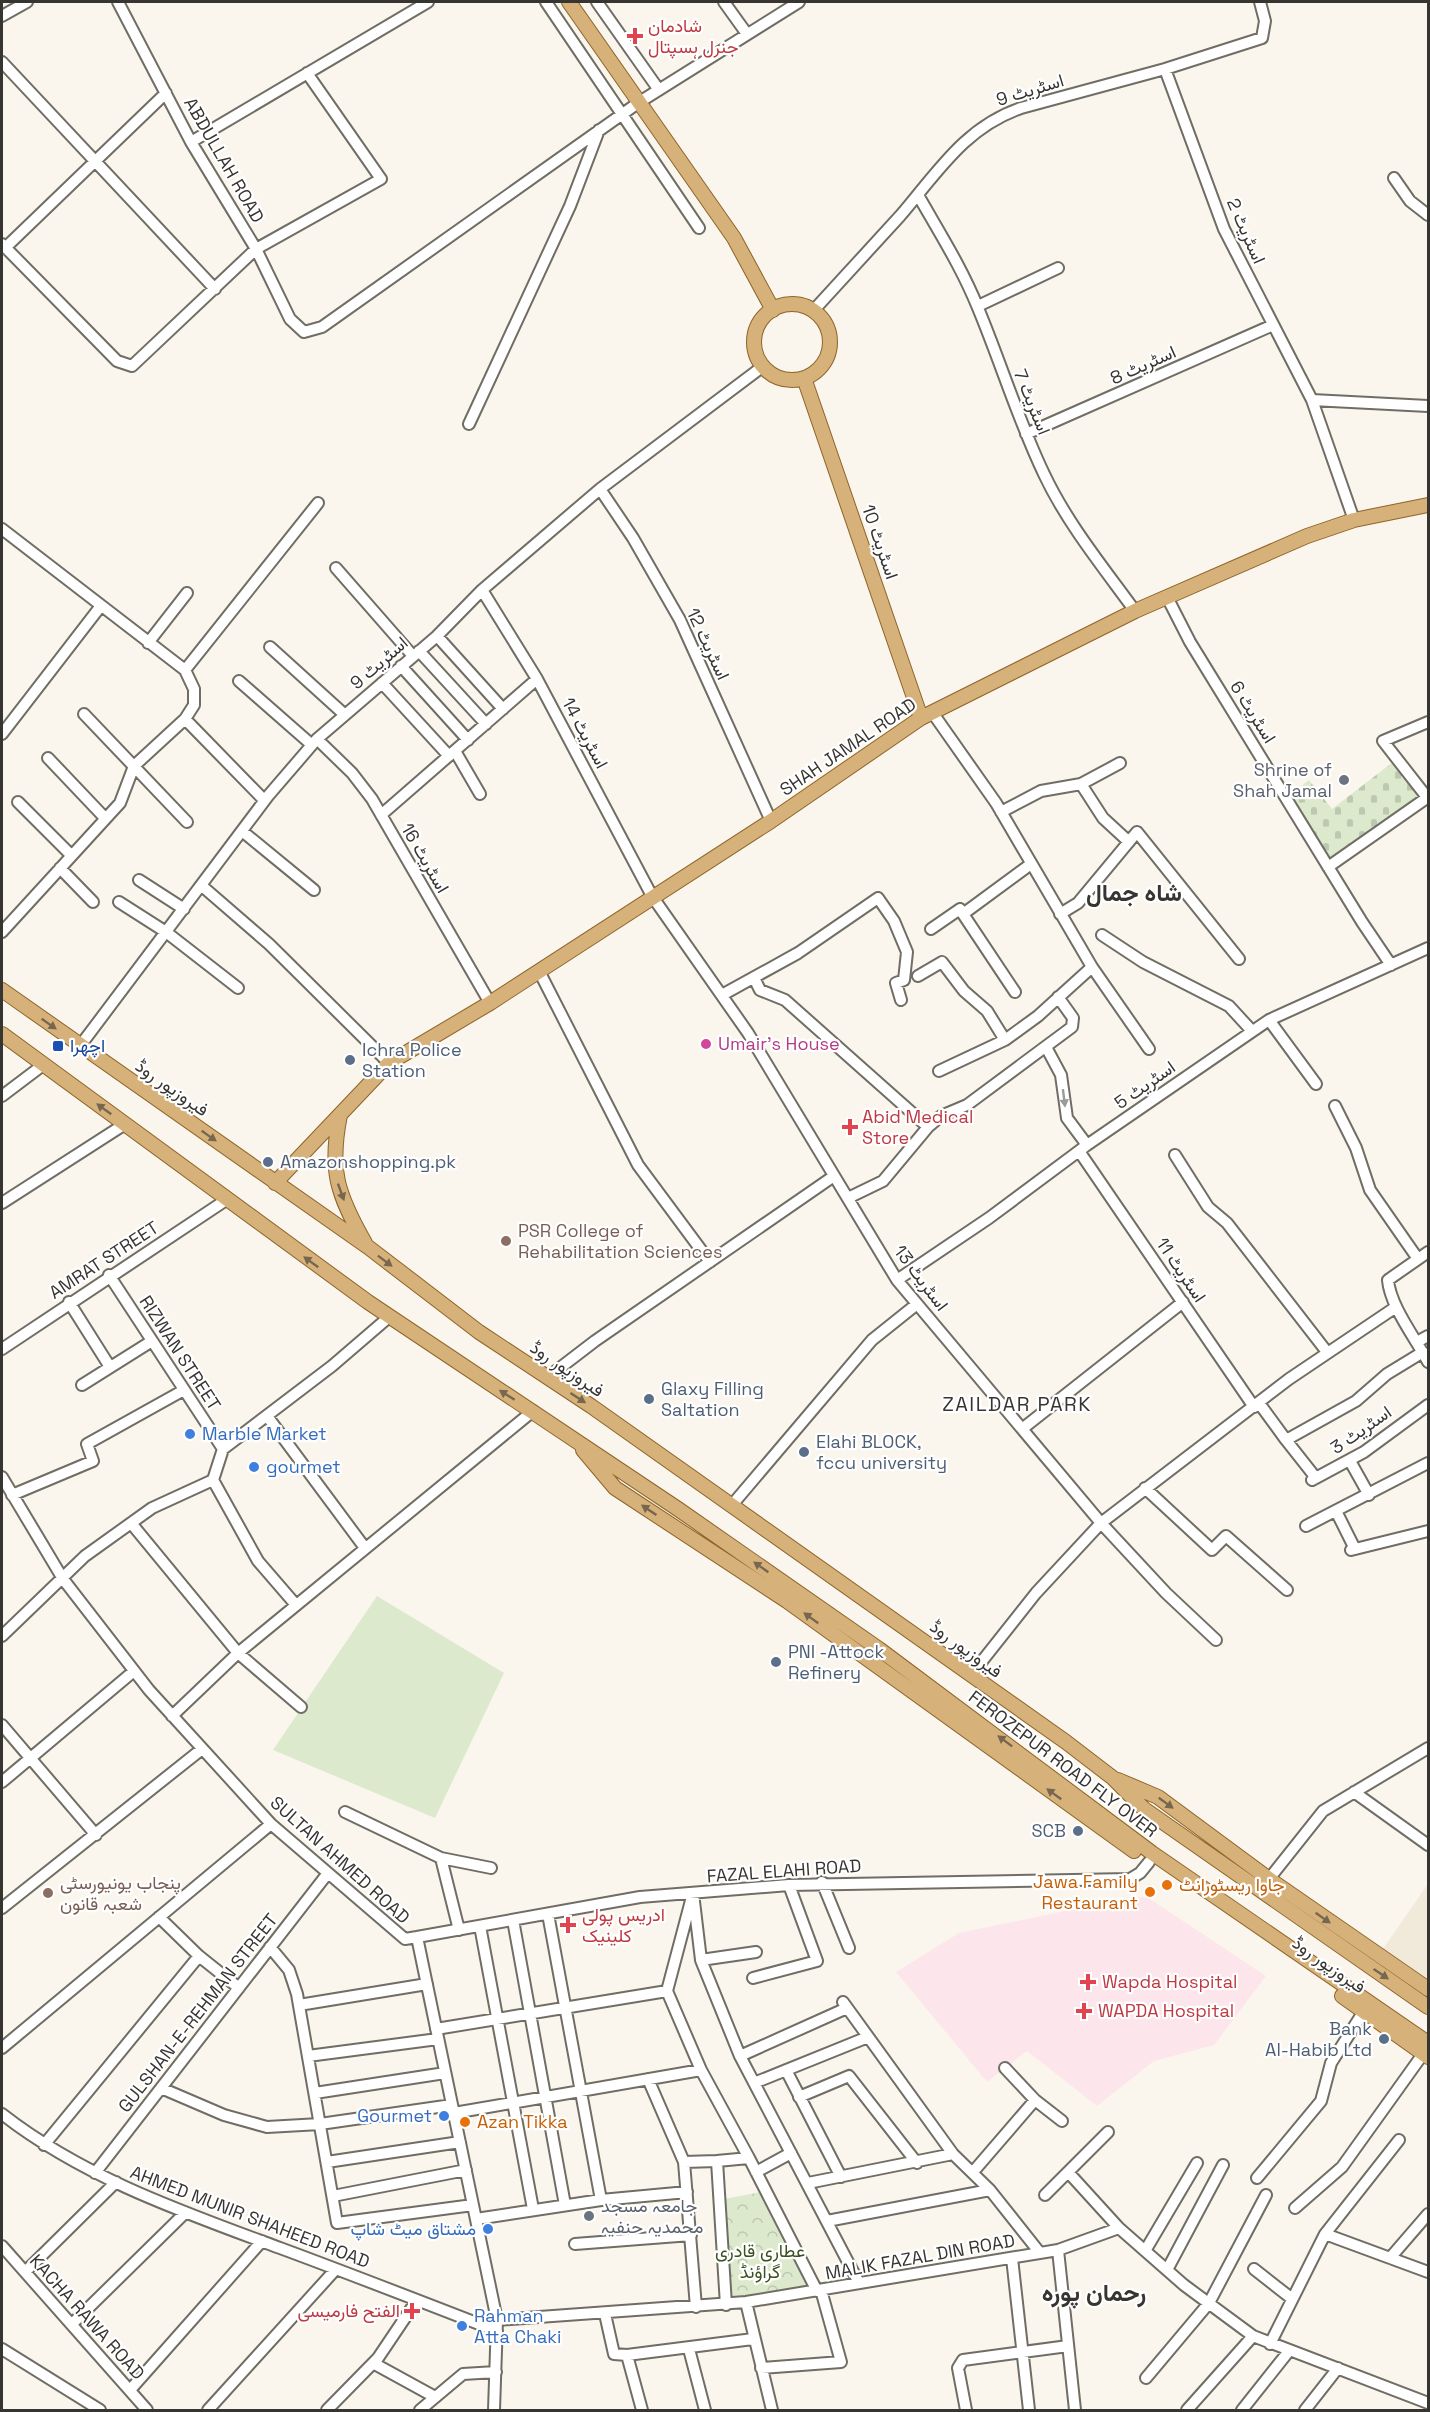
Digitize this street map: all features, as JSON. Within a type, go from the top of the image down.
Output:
[{"type":"main road","points":[[569,2],[734,238],[773,310]]},
{"type":"main road","points":[[793,305],[813,311],[827,330],[828,353],[814,373],[804,378],[781,379],[762,367],[756,355],[754,342],[756,329],[763,318],[773,310],[793,305]]},
{"type":"main road","name":"اسٹریٹ 10","points":[[804,378],[927,715]]},
{"type":"main road","name":"SHAH JAMAL ROAD","points":[[275,1183],[389,1063],[490,1004],[652,896],[771,821],[927,715],[1135,611],[1307,536],[1354,520],[1428,505]]},
{"type":"main road","name":"فیروزپور روڈ","points":[[2,990],[368,1247],[479,1332],[548,1377],[732,1505],[971,1675],[1113,1778],[1143,1809],[1428,2007]]},
{"type":"main road","name":"فیروزپور روڈ","points":[[2,1034],[389,1317],[678,1509]]},
{"type":"main road","points":[[340,1114],[333,1148],[336,1176],[348,1209],[368,1247]]},
{"type":"main road","name":"فیروزپور روڈ","points":[[572,1437],[615,1488],[787,1601],[1149,1862],[1364,2011],[1427,2051]]},
{"type":"main road","name":"FEROZEPUR ROAD FLY OVER","points":[[678,1509],[879,1649],[1161,1860],[1427,2051]]},
{"type":"main road","name":"فیروزپور روڈ","points":[[1113,1778],[1158,1797],[1269,1879],[1428,1989]]},
{"type":"street","points":[[2,16],[27,2]]},
{"type":"street","name":"ABDULLAH ROAD","points":[[118,2],[191,142],[256,249],[290,319],[304,332],[322,327],[599,130]]},
{"type":"street","points":[[191,142],[428,2]]},
{"type":"street","points":[[546,2],[699,228]]},
{"type":"street","points":[[597,2],[659,90]]},
{"type":"street","points":[[724,2],[747,34]]},
{"type":"street","points":[[469,424],[570,206],[599,130],[638,103],[800,2]]},
{"type":"street","name":"اسٹریٹ 9","points":[[813,311],[918,195],[952,152],[981,127],[999,115],[1165,69],[1262,38],[1265,21],[1260,2]]},
{"type":"street","points":[[2,62],[215,289]]},
{"type":"street","name":"اسٹریٹ 2","points":[[1165,69],[1224,229],[1312,400],[1354,520]]},
{"type":"street","points":[[166,93],[3,246],[124,365],[132,366],[140,361],[256,249],[381,179],[308,73]]},
{"type":"street","points":[[1394,178],[1410,201],[1428,215]]},
{"type":"street","name":"اسٹریٹ 7","points":[[918,195],[951,252],[978,306],[1026,434],[1045,476],[1068,517],[1135,611]]},
{"type":"street","points":[[978,306],[1058,268]]},
{"type":"street","name":"اسٹریٹ 8","points":[[1026,434],[1273,325]]},
{"type":"street","name":"اسٹریٹ 9","points":[[80,1046],[202,886],[264,800],[314,742],[437,636],[482,590],[600,489],[762,367]]},
{"type":"street","points":[[1312,400],[1428,406]]},
{"type":"street","name":"اسٹریٹ 12","points":[[600,489],[633,538],[680,620],[771,821]]},
{"type":"street","points":[[185,670],[318,503]]},
{"type":"street","points":[[2,529],[100,607],[185,670],[194,689],[194,705],[184,719],[134,766],[120,803],[2,932]]},
{"type":"street","points":[[336,568],[486,724]]},
{"type":"street","name":"اسٹریٹ 14","points":[[482,590],[537,679],[652,896]]},
{"type":"street","points":[[148,643],[187,593]]},
{"type":"street","name":"اسٹریٹ 6","points":[[1167,597],[1190,642],[1391,965]]},
{"type":"street","points":[[2,734],[100,607]]},
{"type":"street","points":[[437,636],[503,709]]},
{"type":"street","points":[[270,647],[345,715]]},
{"type":"street","points":[[401,666],[468,740]]},
{"type":"street","points":[[381,815],[537,679]]},
{"type":"street","name":"اسٹریٹ 16","points":[[239,681],[352,772],[381,815],[490,1004]]},
{"type":"street","points":[[382,683],[452,753],[480,794]]},
{"type":"street","points":[[84,714],[187,822]]},
{"type":"street","points":[[927,715],[1001,812],[1092,967],[1149,1049]]},
{"type":"street","points":[[184,719],[264,800]]},
{"type":"street","points":[[1328,867],[1427,796],[1383,741],[1428,722]]},
{"type":"street","points":[[48,758],[105,819]]},
{"type":"street","points":[[1001,812],[1041,791],[1081,784],[1120,763]]},
{"type":"street","points":[[1081,784],[1103,818],[1129,842]]},
{"type":"street","points":[[18,802],[71,855]]},
{"type":"street","points":[[242,831],[314,890]]},
{"type":"street","points":[[1059,914],[1078,903],[1137,832],[1239,959]]},
{"type":"street","points":[[963,914],[1031,864]]},
{"type":"street","points":[[60,868],[93,902]]},
{"type":"street","points":[[139,880],[184,909]]},
{"type":"street","points":[[202,886],[269,944],[389,1063]]},
{"type":"street","name":"اسٹریٹ 13","points":[[652,896],[748,1033],[897,1280],[1101,1523],[1166,1593],[1216,1640]]},
{"type":"street","points":[[722,995],[798,953],[878,898],[894,921],[907,952],[904,980],[896,983],[901,1000]]},
{"type":"street","points":[[119,902],[166,932],[238,988]]},
{"type":"street","points":[[931,929],[960,909],[1015,992]]},
{"type":"street","points":[[1102,934],[1143,962],[1229,1006],[1252,1031]]},
{"type":"street","name":"اسٹریٹ 5","points":[[897,1280],[989,1218],[1083,1148],[1269,1020],[1428,948]]},
{"type":"street","points":[[918,976],[942,962],[964,991],[987,1011],[1005,1040]]},
{"type":"street","points":[[939,1071],[1005,1040],[1092,967]]},
{"type":"street","points":[[539,971],[638,1165],[710,1262]]},
{"type":"street","points":[[753,978],[760,990],[785,1000],[927,1127]]},
{"type":"street","points":[[848,1198],[883,1181],[927,1127],[941,1116],[967,1105],[1072,1027],[1073,1018],[1058,997]]},
{"type":"street","points":[[1269,1020],[1316,1084]]},
{"type":"street","name":"اسٹریٹ 11","points":[[1046,1047],[1061,1075],[1067,1118],[1083,1148],[1183,1302],[1256,1405],[1286,1440],[1314,1479]]},
{"type":"street","points":[[2,1096],[43,1065]]},
{"type":"street","points":[[1335,1106],[1356,1148],[1370,1190],[1425,1257],[1388,1280],[1389,1290],[1396,1307],[1428,1362]]},
{"type":"street","points":[[2,1203],[125,1125]]},
{"type":"street","points":[[1175,1155],[1208,1207],[1227,1223],[1327,1352]]},
{"type":"street","points":[[548,1377],[595,1341],[834,1176]]},
{"type":"street","name":"AMRAT STREET","points":[[2,1349],[109,1275],[226,1200]]},
{"type":"street","name":"RIZWAN STREET","points":[[109,1275],[223,1449]]},
{"type":"street","points":[[69,1302],[110,1367]]},
{"type":"street","points":[[1022,1429],[1183,1302]]},
{"type":"street","points":[[732,1505],[872,1340],[917,1304]]},
{"type":"street","points":[[971,1675],[1036,1593],[1101,1523],[1327,1352],[1396,1307]]},
{"type":"street","points":[[296,1605],[258,1561],[213,1480],[223,1449],[332,1366],[389,1317]]},
{"type":"street","points":[[1286,1440],[1356,1401],[1420,1347],[1428,1336]]},
{"type":"street","points":[[82,1385],[152,1341]]},
{"type":"street","points":[[12,1495],[93,1461],[87,1444],[184,1390]]},
{"type":"street","name":"اسٹریٹ 3","points":[[1314,1479],[1350,1461],[1428,1405]]},
{"type":"street","points":[[172,1716],[238,1653],[533,1411]]},
{"type":"street","points":[[267,1416],[365,1548]]},
{"type":"street","points":[[1350,1461],[1369,1495]]},
{"type":"street","points":[[1306,1526],[1369,1495],[1428,1462]]},
{"type":"street","name":"SULTAN AHMED ROAD","points":[[2,1478],[63,1579],[172,1716],[271,1824],[405,1940],[417,1938],[497,2325],[495,2410]]},
{"type":"street","points":[[2,1633],[63,1579],[85,1556],[152,1508],[213,1480]]},
{"type":"street","points":[[1145,1488],[1212,1550],[1226,1536],[1287,1590]]},
{"type":"street","points":[[1336,1511],[1353,1549],[1428,1531]]},
{"type":"street","points":[[131,1523],[238,1653],[302,1707]]},
{"type":"street","points":[[2,1782],[134,1671]]},
{"type":"street","points":[[2,1725],[96,1835]]},
{"type":"street","points":[[1269,1879],[1323,1811],[1428,1748]]},
{"type":"street","points":[[2,1908],[202,1749]]},
{"type":"street","points":[[1354,1792],[1428,1845]]},
{"type":"street","points":[[345,1812],[441,1858],[491,1868]]},
{"type":"street","points":[[2,2048],[271,1824]]},
{"type":"street","points":[[441,1858],[459,1930]]},
{"type":"street","name":"FAZAL ELAHI ROAD","points":[[417,1938],[640,1897],[822,1882],[1130,1879],[1140,1874],[1149,1862]]},
{"type":"street","name":"GULSHAN-E-REHMAN STREET","points":[[95,2173],[328,1873]]},
{"type":"street","points":[[822,1882],[849,1948]]},
{"type":"street","points":[[753,1978],[817,1961],[789,1884]]},
{"type":"street","points":[[693,1893],[701,1960],[740,2056],[859,2283]]},
{"type":"street","points":[[693,1893],[667,1991],[701,2070],[819,2291],[841,2362],[761,2368]]},
{"type":"street","points":[[548,1914],[601,2200]]},
{"type":"street","points":[[159,1917],[199,1956],[239,1988]]},
{"type":"street","points":[[513,1920],[565,2205]]},
{"type":"street","points":[[480,1926],[533,2209]]},
{"type":"street","points":[[270,1947],[289,1970],[299,2005],[336,2220],[340,2225],[473,2205]]},
{"type":"street","points":[[701,1960],[756,1952]]},
{"type":"street","points":[[44,2145],[199,1956]]},
{"type":"street","points":[[299,2005],[427,1984]]},
{"type":"street","points":[[308,2056],[437,2034],[498,2019],[667,1991]]},
{"type":"street","points":[[740,2056],[845,2005],[953,2154],[990,2190],[1040,2253]]},
{"type":"street","points":[[1257,2178],[1320,2102],[1331,2063],[1364,2011]]},
{"type":"street","points":[[754,2083],[868,2037]]},
{"type":"street","points":[[1295,2208],[1342,2167],[1427,2051]]},
{"type":"street","points":[[1005,2068],[1035,2100],[1062,2121]]},
{"type":"street","points":[[161,2088],[224,2115],[267,2127],[320,2124],[513,2103],[701,2070]]},
{"type":"street","points":[[786,2070],[841,2177]]},
{"type":"street","points":[[315,2093],[445,2073]]},
{"type":"street","points":[[799,2097],[849,2076],[916,2163]]},
{"type":"street","points":[[648,2079],[684,2162],[696,2307]]},
{"type":"street","points":[[973,2172],[1035,2100]]},
{"type":"street","name":"AHMED MUNIR SHAHEED ROAD","points":[[2,2114],[44,2145],[95,2173],[185,2213],[417,2300],[497,2325]]},
{"type":"street","points":[[1045,2195],[1108,2132]]},
{"type":"street","points":[[1270,2344],[1325,2234],[1399,2140]]},
{"type":"street","points":[[327,2162],[460,2142]]},
{"type":"street","points":[[756,2172],[792,2153]]},
{"type":"street","points":[[808,2183],[953,2154]]},
{"type":"street","points":[[684,2162],[749,2158]]},
{"type":"street","points":[[717,2161],[726,2305]]},
{"type":"street","points":[[1144,2251],[1197,2163]]},
{"type":"street","points":[[1167,2270],[1223,2165]]},
{"type":"street","points":[[333,2196],[466,2170]]},
{"type":"street","points":[[1068,2172],[1119,2228],[1144,2251],[1253,2336],[1428,2403]]},
{"type":"street","points":[[25,2272],[116,2182]]},
{"type":"street","points":[[827,2221],[990,2190]]},
{"type":"street","points":[[476,2219],[601,2200],[687,2192]]},
{"type":"street","points":[[1146,2378],[1209,2303],[1266,2195]]},
{"type":"street","points":[[72,2324],[185,2213]]},
{"type":"street","points":[[1390,2258],[1428,2214]]},
{"type":"street","name":"MALIK FAZAL DIN ROAD","points":[[497,2325],[726,2305],[819,2291],[1058,2250],[1119,2228]]},
{"type":"street","points":[[1325,2234],[1428,2272]]},
{"type":"street","points":[[575,2244],[691,2235]]},
{"type":"street","points":[[130,2390],[262,2241]]},
{"type":"street","name":"KACHA RAWA ROAD","points":[[3,2250],[72,2324],[146,2410]]},
{"type":"street","points":[[1058,2250],[1076,2410]]},
{"type":"street","points":[[1012,2258],[1029,2410]]},
{"type":"street","points":[[208,2410],[336,2269]]},
{"type":"street","points":[[1254,2269],[1291,2298]]},
{"type":"street","points":[[327,2410],[373,2363],[417,2300]]},
{"type":"street","points":[[746,2302],[753,2339],[772,2410]]},
{"type":"street","points":[[605,2314],[614,2354],[627,2355],[688,2349],[753,2339]]},
{"type":"street","points":[[1187,2410],[1253,2336]]},
{"type":"street","points":[[966,2410],[958,2368],[963,2360],[1068,2346]]},
{"type":"street","points":[[2,2349],[100,2410]]},
{"type":"street","points":[[688,2349],[705,2410]]},
{"type":"street","points":[[1242,2410],[1289,2351]]},
{"type":"street","points":[[627,2355],[642,2410]]},
{"type":"street","points":[[373,2363],[435,2397]]},
{"type":"street","points":[[1305,2410],[1338,2367]]},
{"type":"street","points":[[420,2410],[463,2374],[496,2372]]},
{"type":"shaded area","points":[[1428,1884],[1428,1981],[1383,1949]]},
{"type":"shaded area","name":"WAPDA Hospital","points":[[1147,1897],[1266,1976],[1214,2045],[1154,2061],[1097,2106],[1027,2051],[987,2082],[896,1972],[959,1933],[1127,1898]]},
{"type":"green space","points":[[1397,759],[1426,796],[1328,867],[1286,798],[1309,780],[1332,809]]},
{"type":"green space","points":[[377,1596],[504,1673],[435,1818],[273,1750]]},
{"type":"green space","name":"عطاری قادری گراؤنڈ","points":[[766,2191],[817,2291],[726,2305],[719,2200]]},
{"type":"place","name":"شادمان جنرل ہسپتال","points":[[635,36]]},
{"type":"place","name":"Shrine of Shah Jamal","points":[[1344,780]]},
{"type":"place","name":"Umair's House","points":[[706,1044]]},
{"type":"place","name":"اچھرا","points":[[58,1046]]},
{"type":"place","name":"Ichra Police Station","points":[[350,1060]]},
{"type":"place","name":"Abid Medical Store","points":[[850,1127]]},
{"type":"place","name":"Amazonshopping.pk","points":[[268,1162]]},
{"type":"place","name":"PSR College of Rehabilitation Sciences","points":[[506,1241]]},
{"type":"place","name":"Glaxy Filling Saltation","points":[[649,1399]]},
{"type":"place","name":"Marble Market","points":[[190,1434]]},
{"type":"place","name":"Elahi BLOCK, fccu university","points":[[804,1452]]},
{"type":"place","name":"gourmet","points":[[254,1467]]},
{"type":"place","name":"PNI -Attock Refinery","points":[[776,1662]]},
{"type":"place","name":"SCB","points":[[1078,1831]]},
{"type":"place","name":"جاوا ریسٹورانٹ","points":[[1167,1885]]},
{"type":"place","name":"Jawa Family Restaurant","points":[[1150,1892]]},
{"type":"place","name":"پنجاب یونیورسٹی شعبہ قانون","points":[[48,1893]]},
{"type":"place","name":"ادریس پولی کلینیک","points":[[568,1925]]},
{"type":"place","name":"Wapda Hospital","points":[[1088,1982]]},
{"type":"place","name":"WAPDA Hospital","points":[[1084,2011]]},
{"type":"place","name":"Bank Al-Habib Ltd","points":[[1384,2039]]},
{"type":"place","name":"Gourmet","points":[[444,2116]]},
{"type":"place","name":"Azan Tikka","points":[[465,2122]]},
{"type":"place","name":"جامعہ مسجد محمدیہ حنفیہ","points":[[589,2216]]},
{"type":"place","name":"مشتاق میٹ شاپ","points":[[488,2229]]},
{"type":"place","name":"الفتح فارمیسی","points":[[412,2311]]},
{"type":"place","name":"Rahman Atta Chaki","points":[[462,2326]]},
{"type":"district","name":"شاہ جمال","points":[[1134,893]]},
{"type":"district","name":"ZAILDAR PARK","points":[[1017,1404]]},
{"type":"district","name":"رحمان پورہ","points":[[1094,2293]]}]
